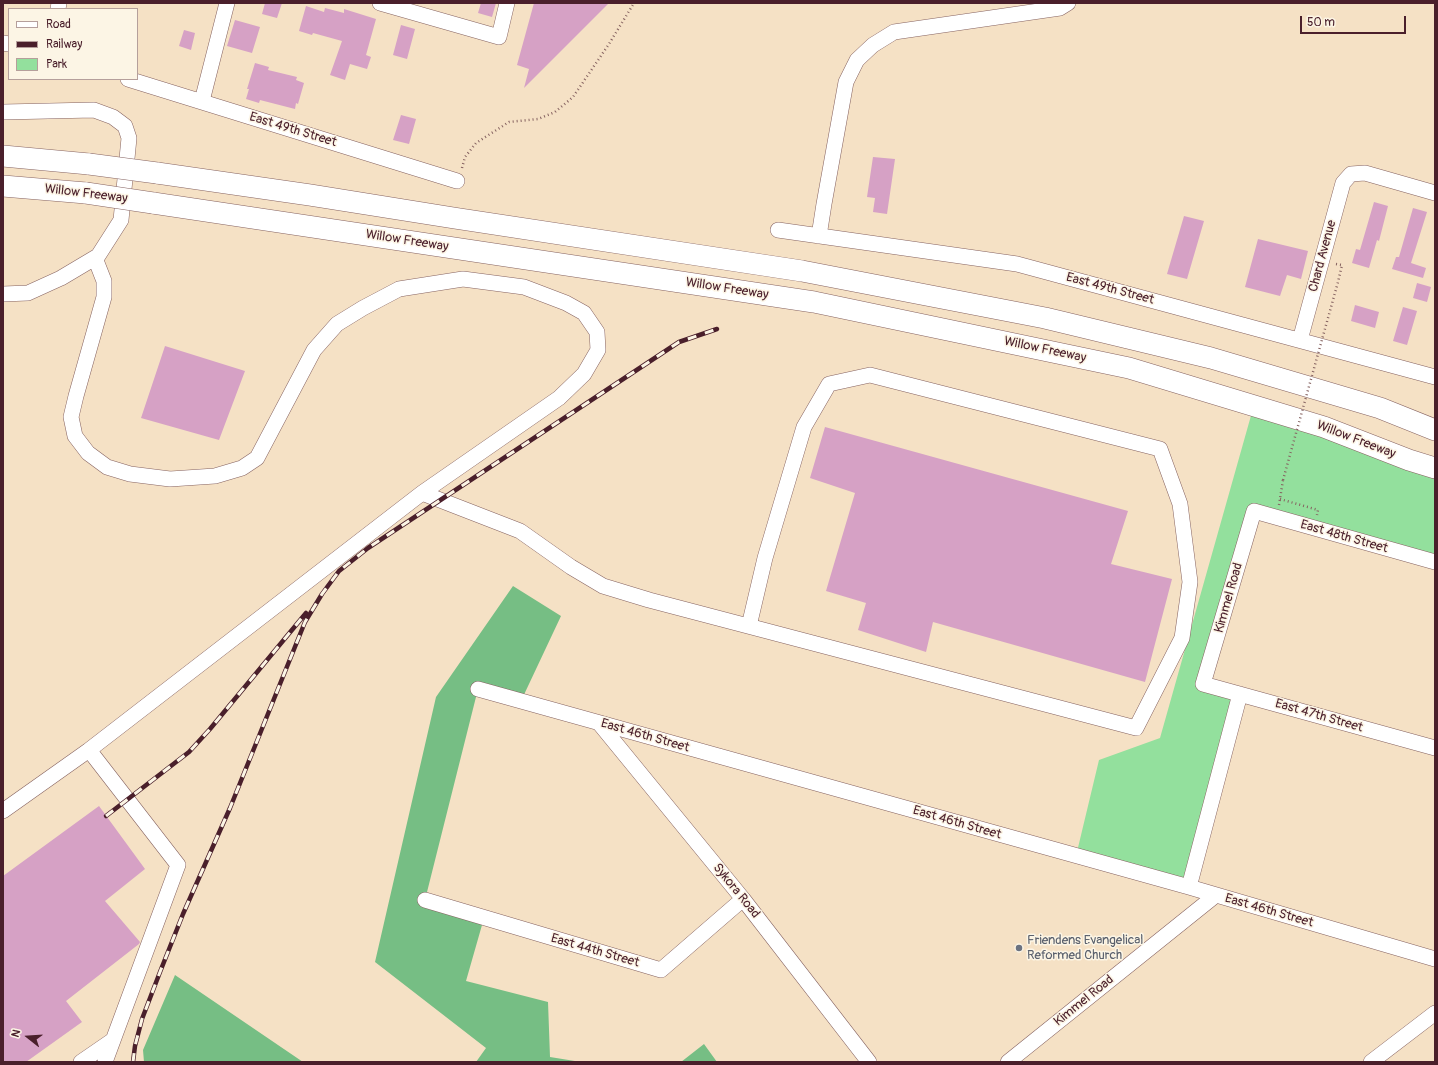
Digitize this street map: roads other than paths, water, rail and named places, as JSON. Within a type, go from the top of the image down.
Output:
[{"type":"highway","points":[[3,156],[89,164],[310,194],[454,218],[802,271],[1045,318],[1211,358],[1380,408],[1435,430]]},
{"type":"highway","name":"Willow Freeway","points":[[3,186],[86,193],[814,302],[1129,368],[1324,427],[1409,460],[1435,468]]},
{"type":"highway","points":[[1409,460],[1435,473]]},
{"type":"street","points":[[202,101],[227,3]]},
{"type":"street","points":[[380,3],[499,37],[507,3]]},
{"type":"street","points":[[820,236],[824,204],[846,82],[857,60],[873,45],[894,32],[1060,8],[1068,3]]},
{"type":"street","name":"East 49th Street","points":[[131,80],[460,174]]},
{"type":"street","points":[[3,112],[94,110],[113,117],[125,126],[129,138],[121,220],[98,256],[61,278],[28,293],[3,294]]},
{"type":"street","name":"Chard Avenue","points":[[1300,340],[1344,183],[1351,174],[1365,173],[1435,193]]},
{"type":"street","name":"East 49th Street","points":[[778,230],[1017,264],[1435,378]]},
{"type":"street","points":[[3,811],[89,750],[422,493],[559,398],[584,374],[598,350],[597,332],[584,313],[566,303],[524,287],[463,279],[399,289],[336,324],[314,350],[257,458],[242,468],[215,476],[170,479],[130,474],[107,467],[88,454],[75,436],[71,417],[104,297],[104,281],[95,258]]},
{"type":"street","points":[[422,493],[520,531],[571,567],[603,586],[649,600],[1136,728],[1182,638],[1190,582],[1180,504],[1160,449],[870,375],[829,384],[804,427],[765,558],[749,626]]},
{"type":"street","name":"East 48th Street","points":[[1254,511],[1435,562]]},
{"type":"street","name":"Kimmel Road","points":[[1203,684],[1254,511]]},
{"type":"street","name":"East 47th Street","points":[[1203,684],[1435,748]]},
{"type":"street","name":"East 46th Street","points":[[478,689],[1189,887],[1435,959]]},
{"type":"street","points":[[1189,887],[1240,694]]},
{"type":"street","name":"Sykora Road","points":[[599,723],[743,899],[869,1062]]},
{"type":"street","points":[[89,750],[178,865],[105,1062]]},
{"type":"street","name":"Kimmel Road","points":[[1008,1062],[1216,895]]},
{"type":"street","name":"East 44th Street","points":[[425,900],[661,970],[743,899]]},
{"type":"street","points":[[1371,1062],[1435,1013]]},
{"type":"street","points":[[81,1062],[113,1040]]},
{"type":"railway","points":[[133,1062],[135,1046],[142,1019],[160,972],[183,914],[230,808],[305,622],[322,594],[339,571],[368,548],[679,342],[717,329]]},
{"type":"railway","points":[[106,816],[189,752],[210,729],[306,613]]},
{"type":"place","name":"Friendens Evangelical Reformed Church","points":[[1019,948]]}]
